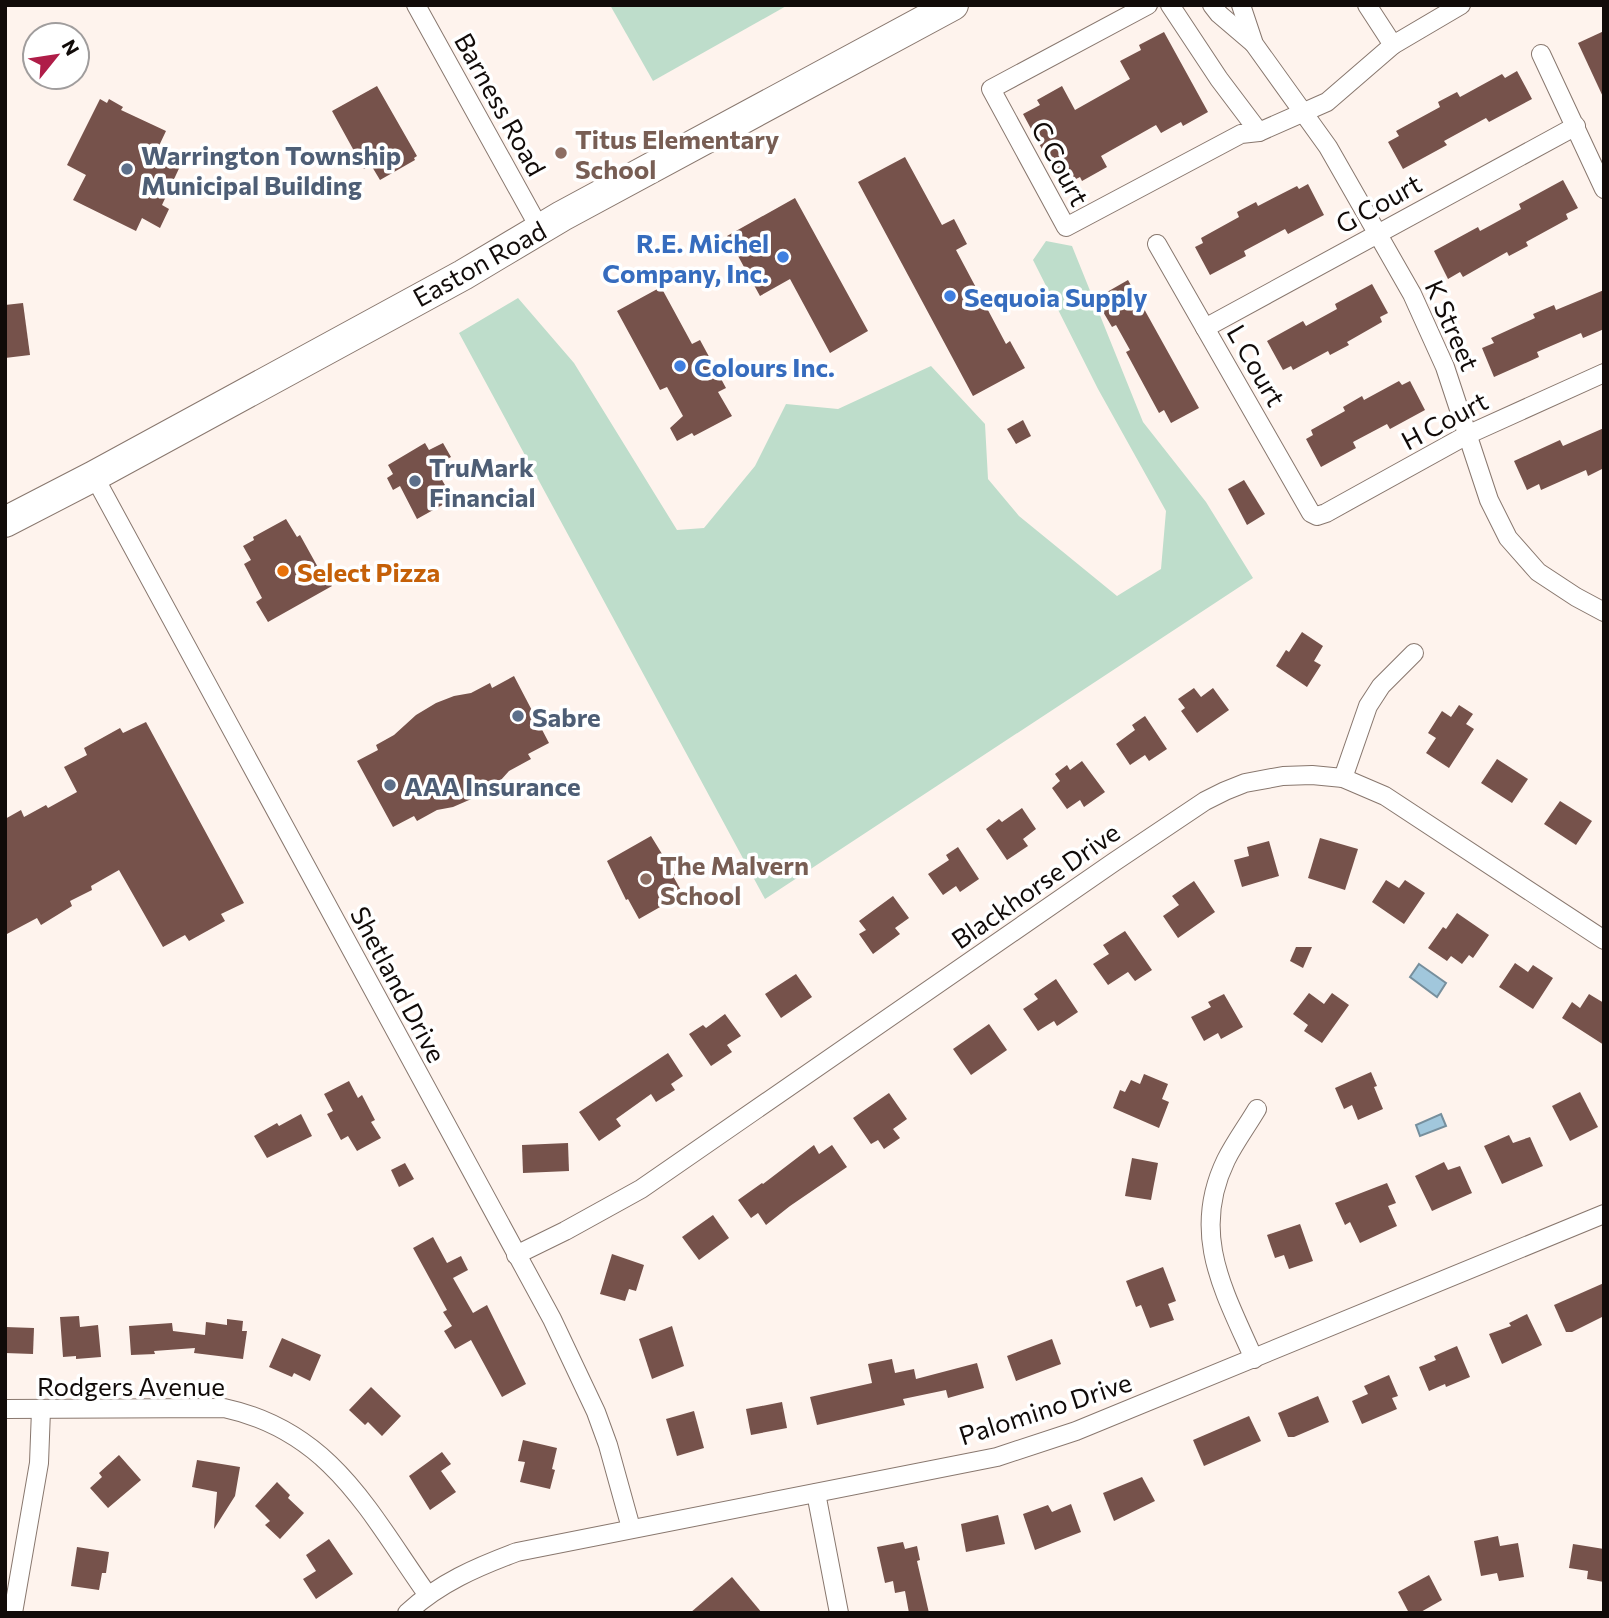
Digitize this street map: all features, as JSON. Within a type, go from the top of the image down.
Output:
[{"type":"highway","name":"Easton Road","points":[[5,522],[463,275],[540,229],[953,5]]},
{"type":"street","name":"Barness Road","points":[[416,5],[540,229]]},
{"type":"street","name":"C Court","points":[[1147,5],[992,89],[1066,227],[1241,134],[1259,132],[1326,102],[1393,46],[1461,5]]},
{"type":"street","points":[[1170,5],[1219,79],[1259,132]]},
{"type":"street","name":"K Street","points":[[1212,5],[1254,44],[1328,147],[1378,233],[1433,336],[1489,500],[1508,538],[1538,572],[1604,612]]},
{"type":"street","name":"K Street","points":[[1241,5],[1254,44]]},
{"type":"street","points":[[1367,5],[1393,46]]},
{"type":"street","points":[[1541,54],[1604,189]]},
{"type":"street","name":"G Court","points":[[1205,328],[1576,126]]},
{"type":"street","name":"L Court","points":[[1157,244],[1311,513]]},
{"type":"street","name":"H Court","points":[[1311,513],[1317,516],[1326,513],[1467,435],[1604,373]]},
{"type":"street","name":"Shetland Drive","points":[[94,476],[558,1331],[596,1412],[631,1528]]},
{"type":"street","points":[[1343,778],[1368,706],[1381,686],[1414,653]]},
{"type":"street","name":"Blackhorse Drive","points":[[516,1255],[641,1189],[1205,801],[1245,783],[1283,776],[1312,775],[1343,778],[1385,796],[1604,940]]},
{"type":"street","points":[[1254,1359],[1214,1264],[1210,1229],[1216,1184],[1233,1146],[1257,1110]]},
{"type":"street","name":"Palomino Drive","points":[[407,1613],[427,1594],[468,1572],[517,1552],[997,1457],[1076,1431],[1604,1214]]},
{"type":"street","name":"Rodgers Avenue","points":[[5,1409],[225,1408],[250,1413],[285,1429],[325,1458],[350,1486],[427,1594]]},
{"type":"street","points":[[13,1613],[39,1463],[41,1410]]},
{"type":"street","points":[[816,1493],[839,1613]]},
{"type":"green space","points":[[610,5],[788,5],[653,81]]},
{"type":"green space","points":[[1046,241],[1072,246],[1143,422],[1206,502],[1253,578],[765,899],[459,333],[518,298],[574,363],[677,530],[704,528],[755,466],[786,404],[838,409],[931,366],[985,424],[988,479],[1019,516],[1117,596],[1161,569],[1166,511],[1098,389],[1033,260]]},
{"type":"water","points":[[1419,964],[1446,983],[1437,997],[1410,977]]},
{"type":"water","points":[[1441,1114],[1446,1126],[1420,1136],[1416,1125]]},
{"type":"building","points":[[1604,31],[1604,99],[1578,43]]},
{"type":"building","points":[[1164,32],[1208,112],[1183,126],[1181,122],[1161,133],[1156,125],[1101,156],[1107,167],[1082,181],[1080,177],[1062,186],[1023,114],[1040,105],[1037,100],[1062,86],[1075,110],[1130,79],[1120,61],[1141,50],[1139,45]]},
{"type":"building","points":[[1517,71],[1532,99],[1489,122],[1486,118],[1444,141],[1447,145],[1403,169],[1388,142],[1399,136],[1396,131],[1440,107],[1438,102],[1457,92],[1460,97],[1502,74],[1505,78]]},
{"type":"building","points":[[377,86],[417,156],[415,160],[380,180],[371,165],[364,169],[332,111]]},
{"type":"building","name":"Warrington Township Municipal Building","points":[[100,99],[107,103],[109,99],[123,107],[121,110],[166,131],[157,150],[182,162],[162,205],[169,209],[160,228],[142,218],[136,231],[73,200],[86,175],[67,165]]},
{"type":"building","name":"Sequoia Supply","points":[[905,157],[942,225],[954,219],[967,244],[956,250],[1006,344],[1010,341],[1025,368],[973,396],[858,182]]},
{"type":"building","points":[[1563,180],[1578,208],[1566,214],[1568,219],[1526,242],[1528,246],[1509,256],[1507,252],[1463,277],[1460,272],[1448,279],[1434,251],[1478,227],[1480,231],[1521,209],[1519,204]]},
{"type":"building","points":[[1308,184],[1324,215],[1288,234],[1285,229],[1244,251],[1246,256],[1210,275],[1195,247],[1203,243],[1201,238],[1239,217],[1237,212],[1256,202],[1258,206],[1297,186],[1299,189]]},
{"type":"building","name":"R.E. Michel Company, Inc.","points":[[795,198],[868,331],[830,353],[790,279],[760,296],[727,236]]},
{"type":"building","points":[[1128,280],[1199,408],[1171,423],[1164,410],[1159,413],[1126,352],[1130,350],[1116,325],[1112,327],[1102,310],[1106,307],[1100,296]]},
{"type":"building","points":[[1372,284],[1388,313],[1380,317],[1382,322],[1330,355],[1328,351],[1293,370],[1291,366],[1283,370],[1267,341],[1303,321],[1306,326],[1337,309],[1335,304]]},
{"type":"building","name":"Colours Inc.","points":[[661,287],[692,344],[700,340],[726,388],[718,392],[732,416],[694,436],[692,433],[677,441],[670,428],[683,416],[667,387],[660,390],[617,311]]},
{"type":"building","points":[[1604,290],[1604,329],[1583,338],[1581,333],[1537,352],[1539,357],[1494,377],[1482,348],[1494,343],[1491,338],[1535,318],[1533,314],[1554,305],[1556,310]]},
{"type":"building","points":[[23,303],[30,355],[5,358],[5,305]]},
{"type":"building","points":[[1399,381],[1402,385],[1410,381],[1425,410],[1390,429],[1387,424],[1353,442],[1356,448],[1321,467],[1306,439],[1313,435],[1311,430],[1345,411],[1343,407],[1362,396],[1364,400]]},
{"type":"building","points":[[1023,420],[1031,436],[1016,444],[1007,429]]},
{"type":"building","points":[[1604,428],[1604,468],[1588,476],[1586,470],[1541,490],[1539,484],[1527,490],[1514,461],[1560,440],[1563,446]]},
{"type":"building","name":"TruMark Financial","points":[[425,443],[429,450],[443,443],[451,457],[434,466],[453,499],[417,519],[400,486],[393,490],[387,478],[393,474],[388,465]]},
{"type":"building","points":[[1244,480],[1265,514],[1247,525],[1228,489]]},
{"type":"building","name":"Select Pizza","points":[[286,519],[297,537],[300,535],[320,571],[323,570],[332,586],[268,622],[256,602],[262,598],[244,564],[251,560],[243,546],[254,540],[253,537]]},
{"type":"building","points":[[1302,632],[1323,646],[1314,661],[1321,665],[1307,687],[1276,666]]},
{"type":"building","points":[[514,676],[549,743],[528,754],[531,759],[509,771],[500,781],[476,797],[453,807],[437,810],[417,821],[414,816],[393,827],[357,761],[378,750],[376,745],[394,735],[416,715],[436,703],[471,693],[490,683],[492,688]]},
{"type":"building","points":[[1194,688],[1201,697],[1213,688],[1229,710],[1197,733],[1181,711],[1185,708],[1178,699]]},
{"type":"building","points":[[1459,705],[1473,714],[1466,724],[1474,729],[1449,768],[1426,753],[1436,738],[1428,733],[1442,711],[1451,717]]},
{"type":"building","points":[[1145,716],[1167,749],[1149,761],[1145,755],[1130,765],[1116,744],[1135,730],[1132,725]]},
{"type":"building","points":[[146,722],[244,903],[221,914],[225,921],[189,941],[185,935],[163,947],[119,870],[91,886],[92,890],[70,901],[72,906],[41,925],[37,918],[5,935],[5,819],[21,810],[24,817],[46,805],[48,808],[77,792],[64,767],[87,755],[84,748],[120,728],[123,733]]},
{"type":"building","points":[[1497,759],[1528,779],[1512,803],[1481,783]]},
{"type":"building","points":[[1082,761],[1105,792],[1084,807],[1080,800],[1067,809],[1052,788],[1060,781],[1055,774],[1067,765],[1070,770]]},
{"type":"building","points":[[1560,801],[1592,821],[1576,845],[1544,824]]},
{"type":"building","points":[[1022,808],[1036,829],[1023,839],[1028,846],[1007,860],[986,829]]},
{"type":"building","name":"The Malvern School","points":[[651,836],[675,875],[673,876],[683,894],[639,919],[628,899],[626,900],[607,861]]},
{"type":"building","points":[[1320,838],[1358,849],[1345,890],[1308,878]]},
{"type":"building","points":[[1269,841],[1279,876],[1242,887],[1234,860],[1249,856],[1247,847]]},
{"type":"building","points":[[958,847],[979,879],[960,892],[956,886],[943,895],[928,874],[949,860],[946,855]]},
{"type":"building","points":[[1386,880],[1399,888],[1405,880],[1425,893],[1404,924],[1372,902]]},
{"type":"building","points":[[1194,881],[1215,912],[1178,938],[1163,916],[1179,905],[1172,896]]},
{"type":"building","points":[[893,896],[909,918],[895,928],[900,934],[873,954],[859,934],[866,930],[859,921]]},
{"type":"building","points":[[1457,913],[1489,935],[1473,958],[1469,955],[1462,964],[1451,956],[1447,961],[1428,948]]},
{"type":"building","points":[[1125,931],[1152,970],[1135,981],[1128,972],[1108,985],[1093,964],[1109,954],[1103,945]]},
{"type":"building","points":[[1296,947],[1312,947],[1303,968],[1290,961]]},
{"type":"building","points":[[1515,963],[1528,972],[1533,965],[1553,978],[1533,1009],[1499,987]]},
{"type":"building","points":[[796,974],[812,997],[781,1018],[765,994]]},
{"type":"building","points":[[1056,979],[1078,1012],[1057,1026],[1054,1021],[1038,1031],[1023,1009],[1038,999],[1034,994]]},
{"type":"building","points":[[1309,993],[1324,1004],[1332,993],[1349,1005],[1322,1043],[1304,1031],[1308,1025],[1293,1014]]},
{"type":"building","points":[[1224,994],[1243,1027],[1221,1039],[1218,1033],[1204,1041],[1191,1017],[1211,1007],[1208,1002]]},
{"type":"building","points":[[1589,994],[1604,1003],[1604,1045],[1562,1018],[1572,1002],[1580,1008]]},
{"type":"building","points":[[725,1014],[741,1036],[727,1045],[732,1052],[711,1066],[689,1034],[703,1025],[706,1028]]},
{"type":"building","points":[[989,1024],[1007,1050],[971,1075],[953,1049]]},
{"type":"building","points":[[668,1053],[683,1076],[671,1084],[675,1090],[656,1102],[651,1094],[616,1119],[621,1126],[599,1141],[579,1112]]},
{"type":"building","points":[[1371,1072],[1383,1109],[1358,1120],[1352,1105],[1344,1109],[1335,1088]]},
{"type":"building","points":[[1144,1074],[1168,1084],[1162,1099],[1169,1102],[1159,1128],[1113,1108],[1120,1090],[1125,1092],[1131,1080],[1140,1084]]},
{"type":"building","points":[[349,1081],[358,1098],[362,1095],[375,1120],[371,1122],[381,1138],[357,1151],[348,1136],[341,1140],[327,1114],[333,1111],[324,1094]]},
{"type":"building","points":[[1580,1092],[1598,1127],[1570,1141],[1552,1106]]},
{"type":"building","points":[[889,1093],[907,1119],[893,1129],[900,1138],[884,1149],[878,1140],[871,1144],[853,1118]]},
{"type":"building","points":[[301,1114],[312,1136],[267,1158],[254,1136]]},
{"type":"building","points":[[1509,1135],[1513,1143],[1530,1137],[1543,1166],[1502,1184],[1484,1146]]},
{"type":"building","points":[[568,1143],[569,1171],[523,1173],[522,1145]]},
{"type":"building","points":[[814,1145],[819,1154],[832,1145],[847,1167],[766,1225],[758,1213],[751,1218],[738,1200]]},
{"type":"building","points":[[1132,1158],[1158,1163],[1151,1200],[1125,1196]]},
{"type":"building","points":[[1444,1162],[1448,1170],[1460,1166],[1472,1193],[1432,1211],[1415,1176]]},
{"type":"building","points":[[405,1163],[414,1179],[399,1187],[391,1170]]},
{"type":"building","points":[[1387,1183],[1396,1203],[1388,1206],[1397,1226],[1360,1243],[1350,1222],[1345,1225],[1335,1203]]},
{"type":"building","points":[[713,1215],[729,1238],[699,1260],[682,1237]]},
{"type":"building","points":[[1300,1224],[1313,1261],[1289,1269],[1284,1255],[1275,1258],[1267,1235]]},
{"type":"building","points":[[433,1237],[447,1263],[461,1256],[468,1270],[453,1278],[473,1313],[487,1305],[526,1384],[502,1397],[471,1340],[455,1349],[444,1331],[452,1326],[443,1312],[447,1310],[413,1248]]},
{"type":"building","points":[[612,1254],[644,1265],[636,1291],[629,1289],[625,1301],[600,1294]]},
{"type":"building","points":[[1163,1267],[1176,1301],[1168,1304],[1174,1320],[1150,1328],[1141,1305],[1136,1307],[1126,1281]]},
{"type":"building","points":[[1604,1283],[1604,1316],[1572,1332],[1566,1332],[1554,1305]]},
{"type":"building","points":[[1527,1314],[1542,1345],[1502,1364],[1489,1334],[1511,1326],[1509,1323]]},
{"type":"building","points":[[79,1316],[80,1327],[98,1325],[101,1357],[63,1357],[60,1317]]},
{"type":"building","points":[[227,1319],[243,1321],[242,1331],[247,1331],[243,1359],[194,1353],[195,1348],[131,1355],[129,1326],[172,1323],[173,1331],[205,1335],[206,1322],[227,1325]]},
{"type":"building","points":[[672,1326],[684,1366],[652,1379],[639,1339]]},
{"type":"building","points":[[5,1327],[34,1328],[33,1354],[5,1353]]},
{"type":"building","points":[[282,1338],[321,1355],[310,1381],[294,1373],[292,1377],[269,1367]]},
{"type":"building","points":[[1052,1339],[1061,1364],[1016,1381],[1007,1356]]},
{"type":"building","points":[[1457,1346],[1470,1377],[1429,1391],[1419,1367],[1436,1360],[1434,1356]]},
{"type":"building","points":[[892,1359],[895,1373],[914,1369],[916,1379],[977,1363],[984,1388],[948,1398],[946,1390],[903,1399],[905,1405],[817,1425],[810,1397],[872,1383],[868,1364]]},
{"type":"building","points":[[1389,1375],[1398,1396],[1392,1398],[1397,1409],[1362,1424],[1352,1401],[1368,1394],[1364,1386]]},
{"type":"building","points":[[371,1387],[401,1416],[382,1436],[368,1422],[365,1425],[349,1410]]},
{"type":"building","points":[[1318,1396],[1329,1422],[1288,1437],[1278,1413]]},
{"type":"building","points":[[782,1402],[787,1428],[751,1435],[746,1409]]},
{"type":"building","points":[[694,1411],[704,1448],[677,1456],[666,1419]]},
{"type":"building","points":[[1249,1416],[1261,1441],[1204,1466],[1193,1440]]},
{"type":"building","points":[[523,1440],[557,1448],[550,1489],[520,1482],[525,1462],[518,1461]]},
{"type":"building","points":[[442,1452],[451,1464],[441,1471],[456,1492],[430,1510],[409,1476]]},
{"type":"building","points":[[119,1455],[141,1480],[108,1508],[90,1488],[102,1477],[99,1473]]},
{"type":"building","points":[[197,1460],[240,1467],[235,1496],[214,1529],[217,1492],[192,1487]]},
{"type":"building","points":[[1142,1477],[1155,1501],[1114,1521],[1103,1493]]},
{"type":"building","points":[[277,1482],[290,1495],[288,1498],[304,1513],[280,1539],[265,1525],[270,1521],[255,1506]]},
{"type":"building","points":[[1071,1504],[1081,1532],[1035,1550],[1023,1514],[1048,1505],[1052,1512]]},
{"type":"building","points":[[998,1515],[1005,1544],[966,1552],[961,1524]]},
{"type":"building","points":[[1498,1536],[1500,1546],[1518,1543],[1524,1577],[1499,1581],[1497,1573],[1481,1576],[1474,1541]]},
{"type":"building","points":[[329,1539],[353,1574],[316,1599],[303,1579],[316,1571],[306,1555]]},
{"type":"building","points":[[903,1542],[905,1549],[917,1546],[920,1560],[917,1561],[929,1613],[909,1613],[905,1591],[895,1593],[893,1581],[885,1583],[877,1547]]},
{"type":"building","points":[[1573,1544],[1604,1549],[1604,1582],[1587,1579],[1588,1571],[1569,1568]]},
{"type":"building","points":[[77,1547],[109,1552],[106,1573],[102,1573],[99,1590],[71,1586]]},
{"type":"building","points":[[1429,1575],[1442,1600],[1419,1613],[1409,1613],[1398,1592]]},
{"type":"building","points":[[732,1577],[762,1613],[690,1613]]},
{"type":"place","name":"Titus Elementary School","points":[[561,153]]},
{"type":"place","name":"Warrington Township Municipal Building","points":[[127,169]]},
{"type":"place","name":"R.E. Michel Company, Inc.","points":[[783,257]]},
{"type":"place","name":"Sequoia Supply","points":[[950,296]]},
{"type":"place","name":"Colours Inc.","points":[[680,366]]},
{"type":"place","name":"TruMark Financial","points":[[415,481]]},
{"type":"place","name":"Select Pizza","points":[[283,571]]},
{"type":"place","name":"Sabre","points":[[518,716]]},
{"type":"place","name":"AAA Insurance","points":[[390,785]]},
{"type":"place","name":"The Malvern School","points":[[646,879]]}]
